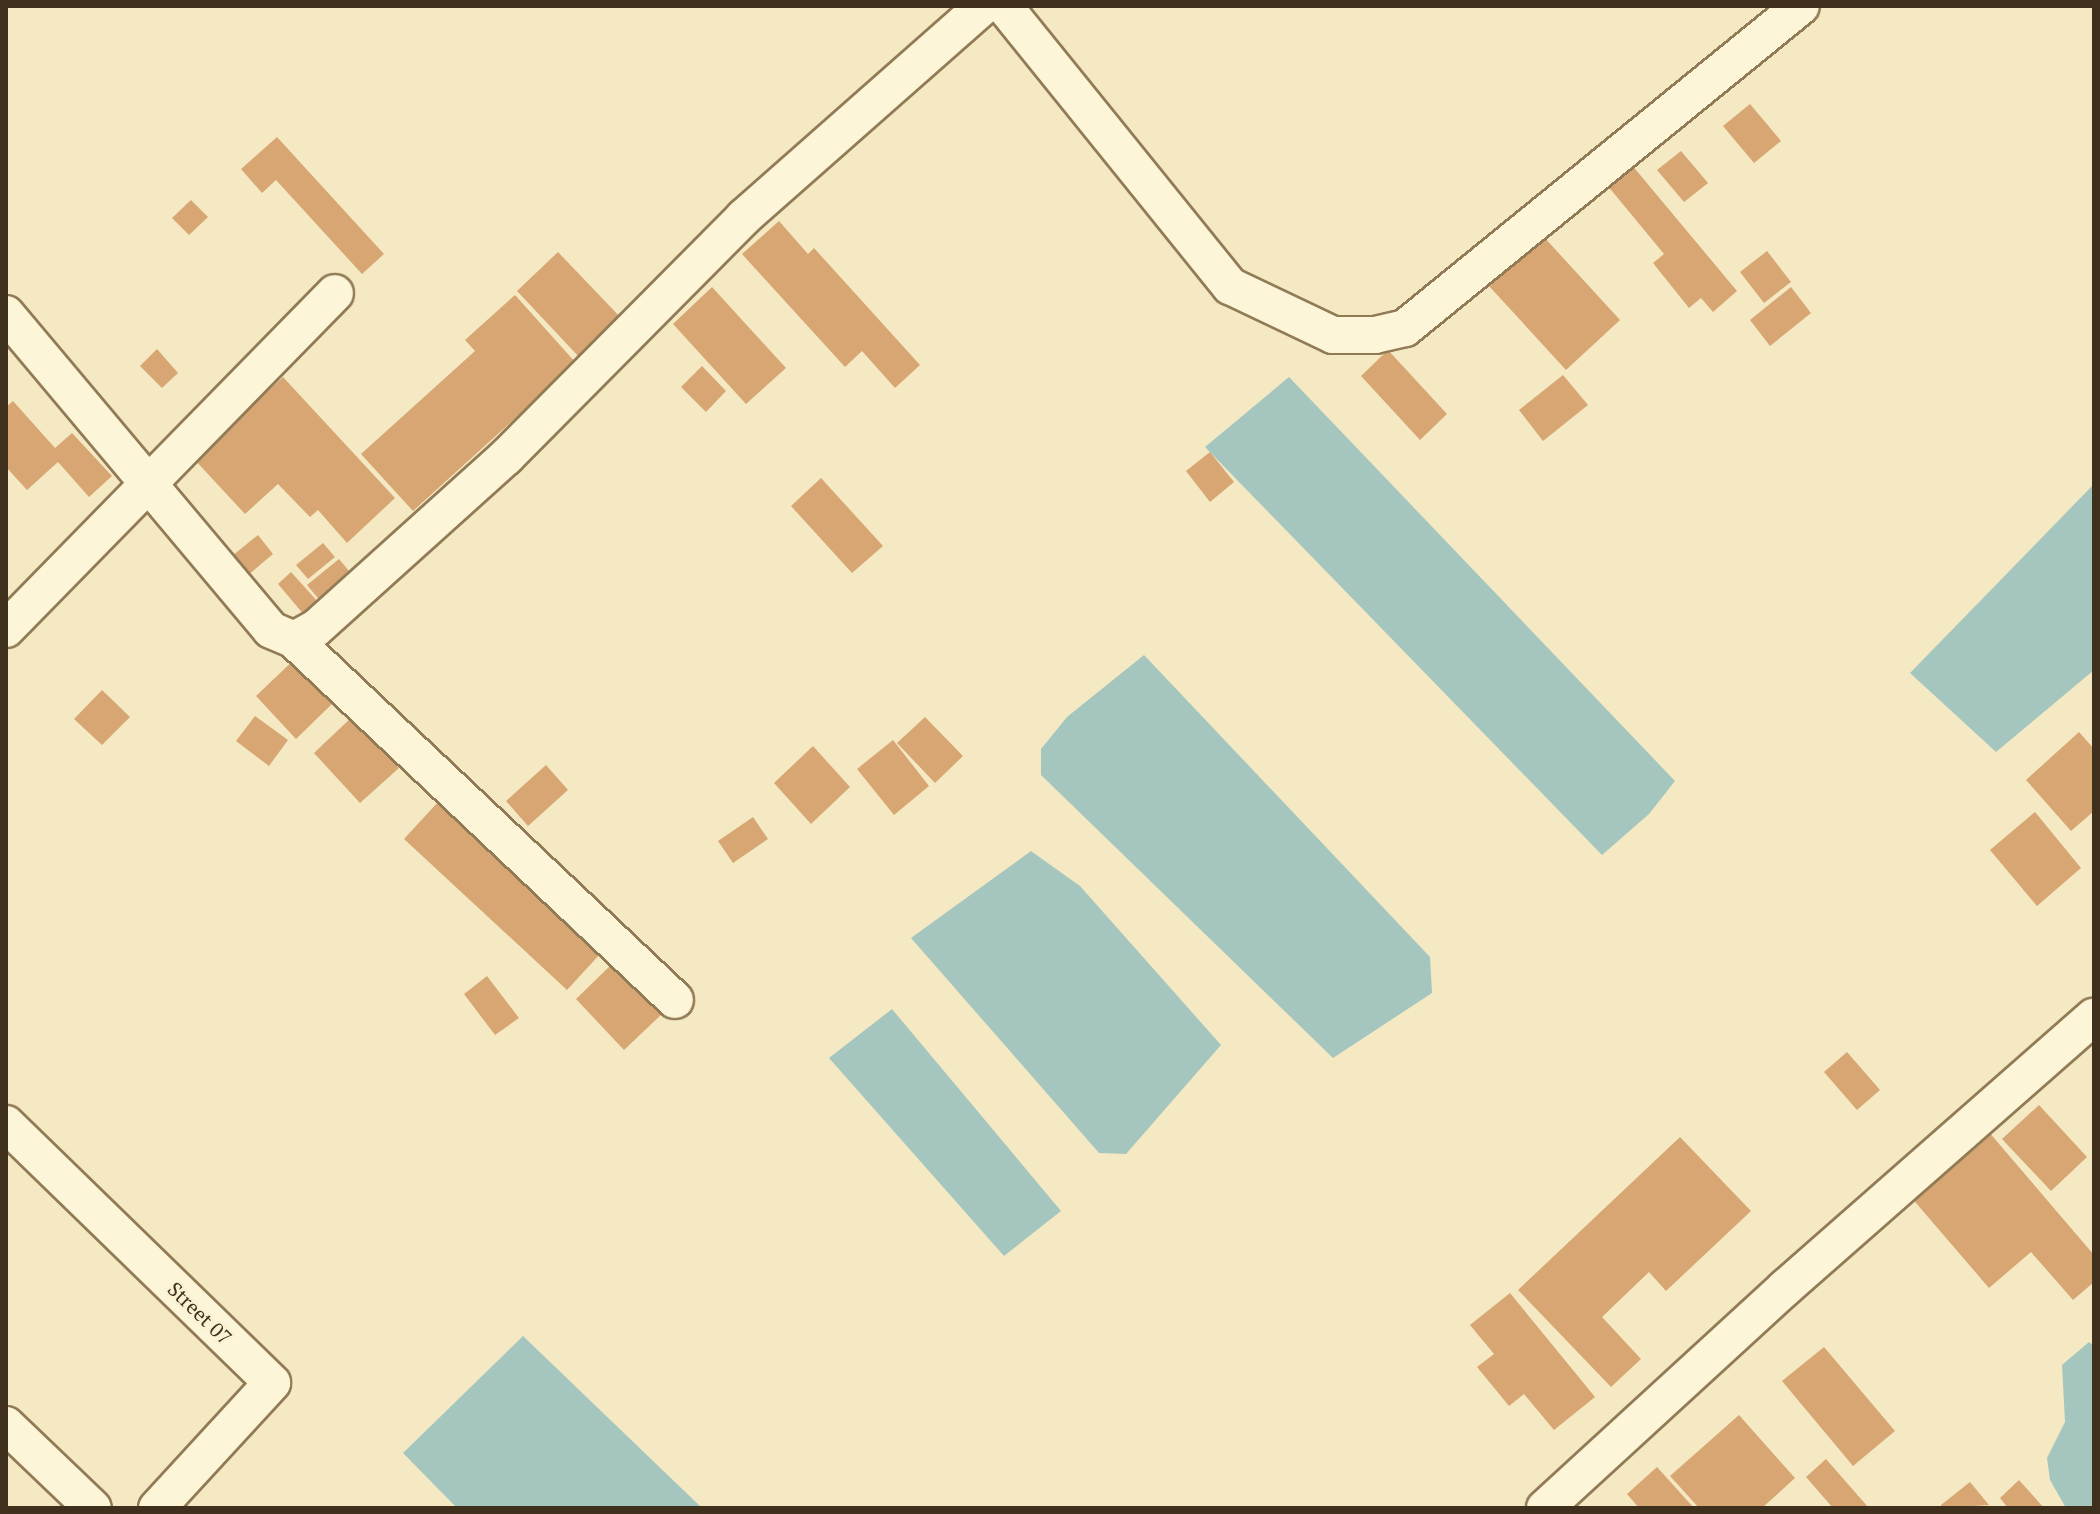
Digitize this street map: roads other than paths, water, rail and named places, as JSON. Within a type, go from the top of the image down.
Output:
[{"type":"street","points":[[294,640],[316,628],[506,457],[744,217],[983,6]]},
{"type":"street","points":[[1004,6],[1230,286],[1333,335],[1375,335],[1405,328],[1801,6]]},
{"type":"street","points":[[6,629],[148,488],[335,293]]},
{"type":"street","points":[[6,314],[148,488],[271,630],[294,640],[675,1000]]},
{"type":"street","points":[[1545,1508],[1785,1288],[2094,1017]]},
{"type":"street","name":"Street 07","points":[[6,1124],[272,1383],[157,1508]]},
{"type":"street","points":[[6,1425],[93,1508]]},
{"type":"water","points":[[1289,377],[1675,781],[1649,814],[1602,855],[1205,447]]},
{"type":"water","points":[[2094,484],[2094,670],[1996,752],[1910,673]]},
{"type":"water","points":[[1144,655],[1430,957],[1432,993],[1333,1058],[1041,775],[1041,749],[1067,717]]},
{"type":"water","points":[[1031,851],[1080,886],[1221,1045],[1126,1154],[1099,1153],[911,938]]},
{"type":"water","points":[[892,1009],[1061,1211],[1004,1256],[829,1058]]},
{"type":"water","points":[[523,1336],[702,1508],[457,1508],[403,1453]]},
{"type":"water","points":[[2089,1342],[2094,1346],[2094,1508],[2066,1508],[2050,1480],[2047,1458],[2065,1422],[2062,1365]]}]
